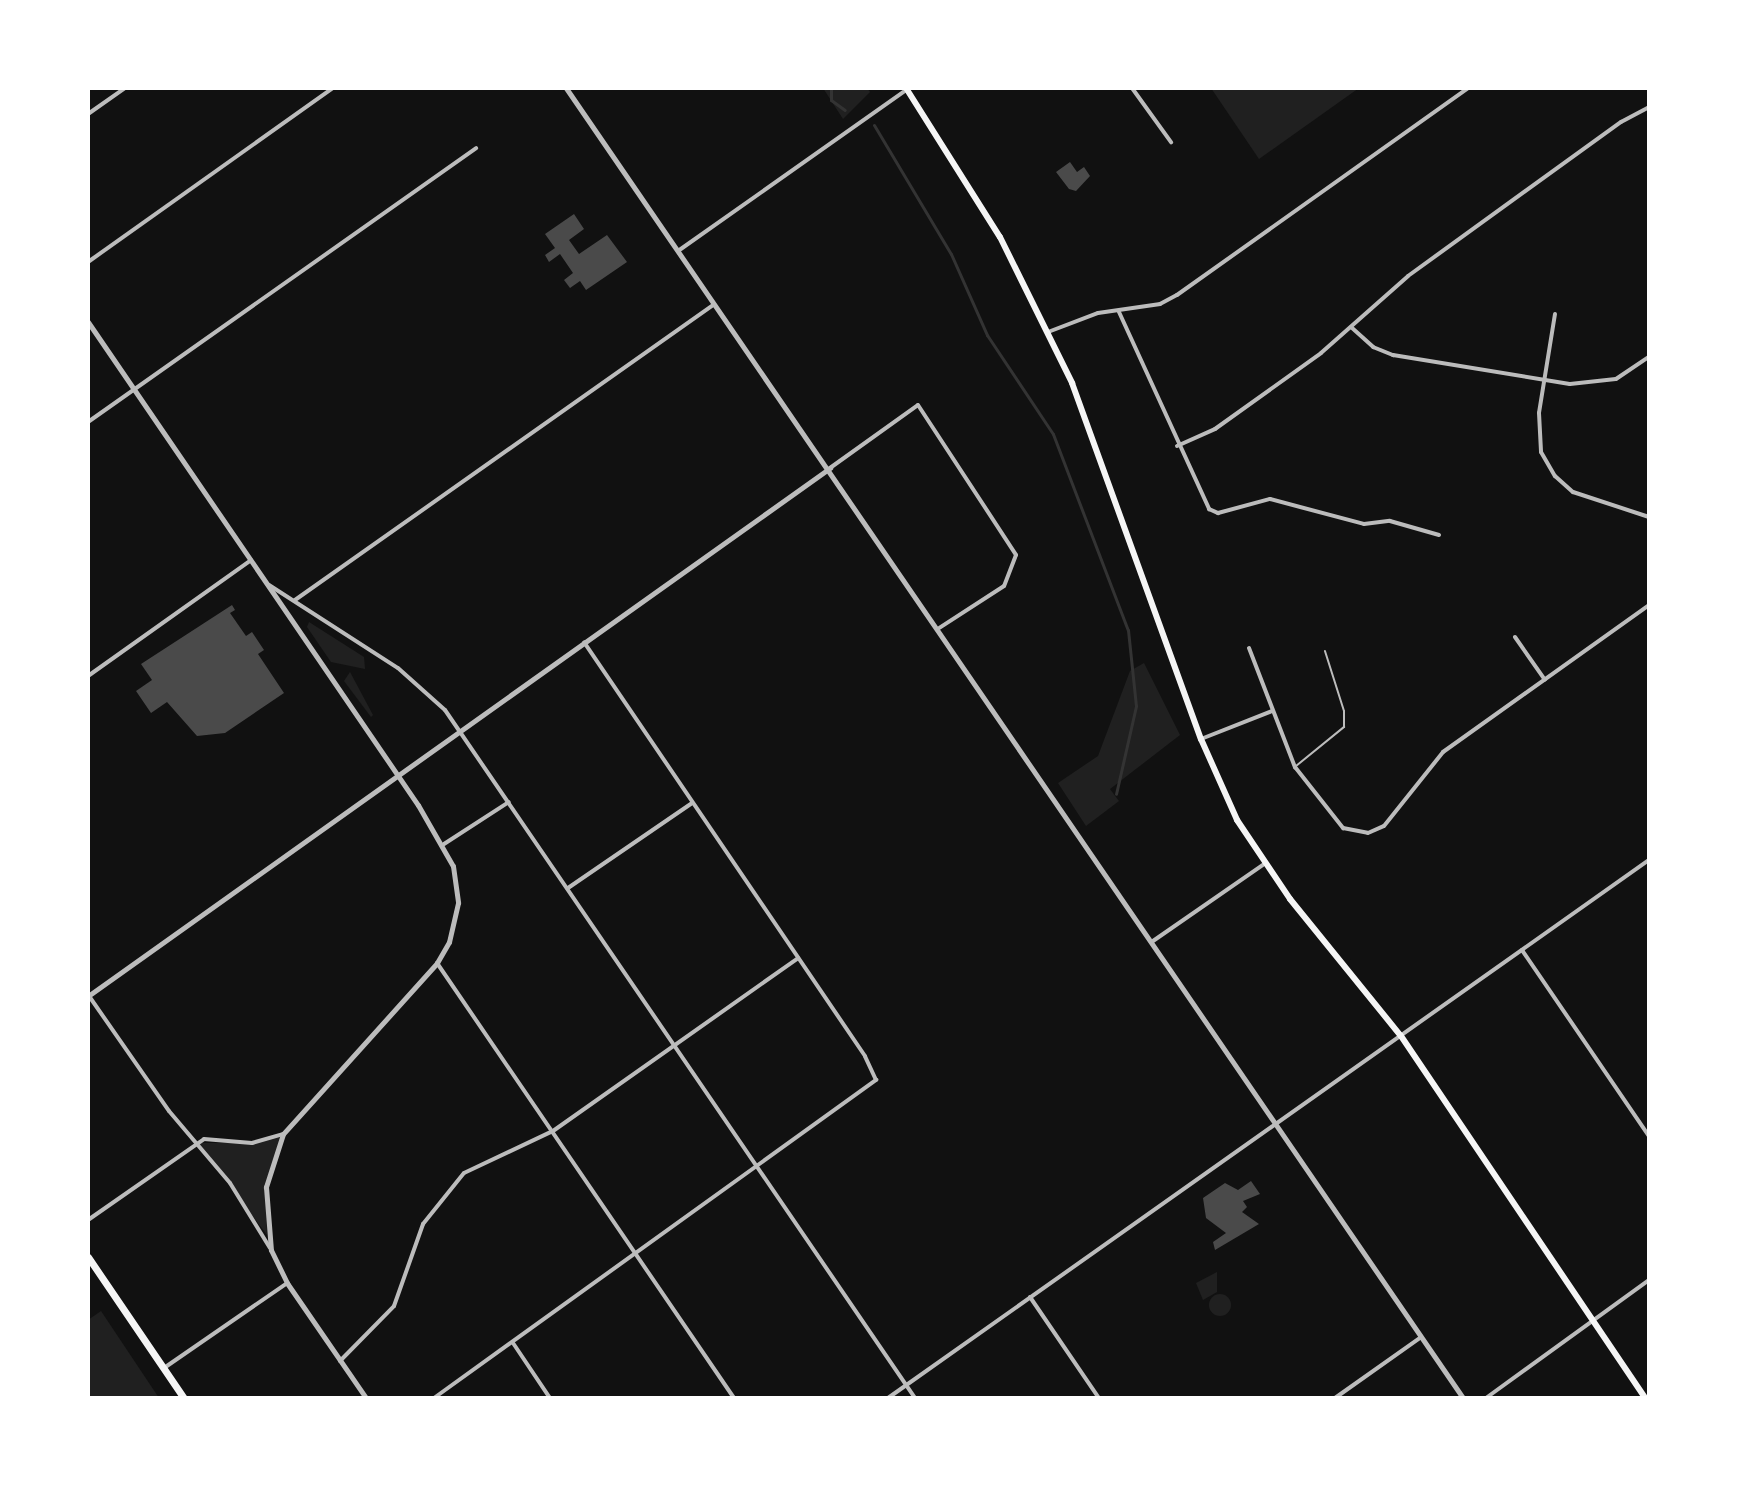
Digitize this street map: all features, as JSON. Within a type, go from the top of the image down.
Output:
[{"type":"main road","points":[[907,89],[973,191],[1072,383],[1201,739],[1237,820],[1264,864],[1401,1036],[1645,1398]]},
{"type":"main road","points":[[88,1257],[184,1398]]},
{"type":"street","points":[[88,114],[125,88]]},
{"type":"street","points":[[88,262],[333,88]]},
{"type":"street","points":[[566,88],[676,253],[830,468],[1463,1398]]},
{"type":"street","points":[[1132,88],[1171,142]]},
{"type":"street","points":[[1048,332],[1078,319],[1160,304],[1177,295],[1468,88]]},
{"type":"street","points":[[676,253],[907,89]]},
{"type":"street","points":[[1177,446],[1215,429],[1351,327],[1408,276],[1621,122],[1649,107]]},
{"type":"street","points":[[88,422],[476,148]]},
{"type":"street","points":[[295,600],[713,305]]},
{"type":"street","points":[[1119,312],[1202,501],[1218,513],[1270,499],[1364,524],[1390,521],[1439,535]]},
{"type":"street","points":[[1555,314],[1537,430],[1541,452],[1555,476],[1573,492],[1649,517]]},
{"type":"street","points":[[88,322],[444,844],[458,903],[449,942],[437,963],[283,1134],[266,1187],[271,1250]]},
{"type":"street","points":[[1351,327],[1373,347],[1393,355],[1545,381],[1598,384],[1649,357]]},
{"type":"street","points":[[366,1398],[287,1283],[271,1250],[198,1143],[161,1100],[88,995],[918,405],[1016,555],[1004,586],[939,628]]},
{"type":"street","points":[[88,676],[251,560]]},
{"type":"street","points":[[267,583],[398,668],[461,731],[915,1398]]},
{"type":"street","points":[[1249,648],[1295,767],[1343,828],[1368,833],[1390,819],[1443,752],[1649,605]]},
{"type":"street","points":[[1515,637],[1545,680]]},
{"type":"street","points":[[434,1398],[870,1088],[875,1071],[584,642]]},
{"type":"street","points":[[1201,739],[1272,711]]},
{"type":"street","points":[[444,844],[509,802]]},
{"type":"street","points":[[568,888],[692,803]]},
{"type":"street","points":[[888,1398],[1648,863]]},
{"type":"street","points":[[1153,941],[1264,864]]},
{"type":"street","points":[[1522,950],[1649,1136]]},
{"type":"street","points":[[340,1361],[394,1306],[423,1224],[448,1187],[485,1159],[553,1131],[798,958]]},
{"type":"street","points":[[437,963],[734,1398]]},
{"type":"street","points":[[88,1220],[204,1139],[252,1143],[283,1134]]},
{"type":"street","points":[[1486,1398],[1649,1280]]},
{"type":"street","points":[[164,1368],[287,1283]]},
{"type":"street","points":[[1030,1297],[1099,1398]]},
{"type":"street","points":[[1335,1398],[1422,1337]]},
{"type":"street","points":[[513,1343],[550,1398]]},
{"type":"lane","points":[[1295,767],[1344,727],[1344,711],[1325,651]]},
{"type":"shaded area","points":[[823,88],[867,88],[870,92],[843,119]]},
{"type":"shaded area","points":[[1211,88],[1359,88],[1259,159]]},
{"type":"shaded area","points":[[309,622],[364,657],[365,669],[331,662],[307,627]]},
{"type":"shaded area","points":[[1144,663],[1180,735],[1110,789],[1119,801],[1086,826],[1058,783],[1098,756],[1130,671]]},
{"type":"shaded area","points":[[350,672],[373,715],[371,717],[344,681]]},
{"type":"shaded area","points":[[283,1134],[266,1187],[267,1235],[198,1143],[252,1143]]},
{"type":"shaded area","points":[[1217,1272],[1217,1292],[1203,1300],[1196,1283]]},
{"type":"shaded area","points":[[1216,1294],[1224,1294],[1231,1305],[1224,1316],[1216,1316],[1209,1309],[1209,1301]]},
{"type":"shaded area","points":[[101,1311],[159,1398],[88,1398],[88,1320]]},
{"type":"building","points":[[1070,162],[1077,172],[1084,167],[1090,176],[1076,191],[1069,189],[1056,172]]},
{"type":"building","points":[[574,214],[584,229],[569,240],[579,254],[607,235],[627,262],[586,290],[580,281],[570,288],[564,280],[573,273],[560,254],[549,262],[545,255],[555,248],[545,234]]},
{"type":"building","points":[[232,605],[235,610],[230,613],[246,636],[252,632],[264,650],[258,654],[284,693],[225,733],[197,736],[167,702],[151,713],[136,691],[152,680],[141,664]]},
{"type":"building","points":[[1251,1181],[1260,1194],[1243,1201],[1247,1207],[1242,1212],[1259,1224],[1215,1250],[1213,1242],[1226,1233],[1206,1218],[1203,1198],[1225,1183],[1238,1190]]},
{"type":"waterway","points":[[831,88],[831,100],[845,110]]},
{"type":"waterway","points":[[874,125],[951,254],[987,335],[1053,434],[1128,630],[1136,706],[1116,794]]}]
